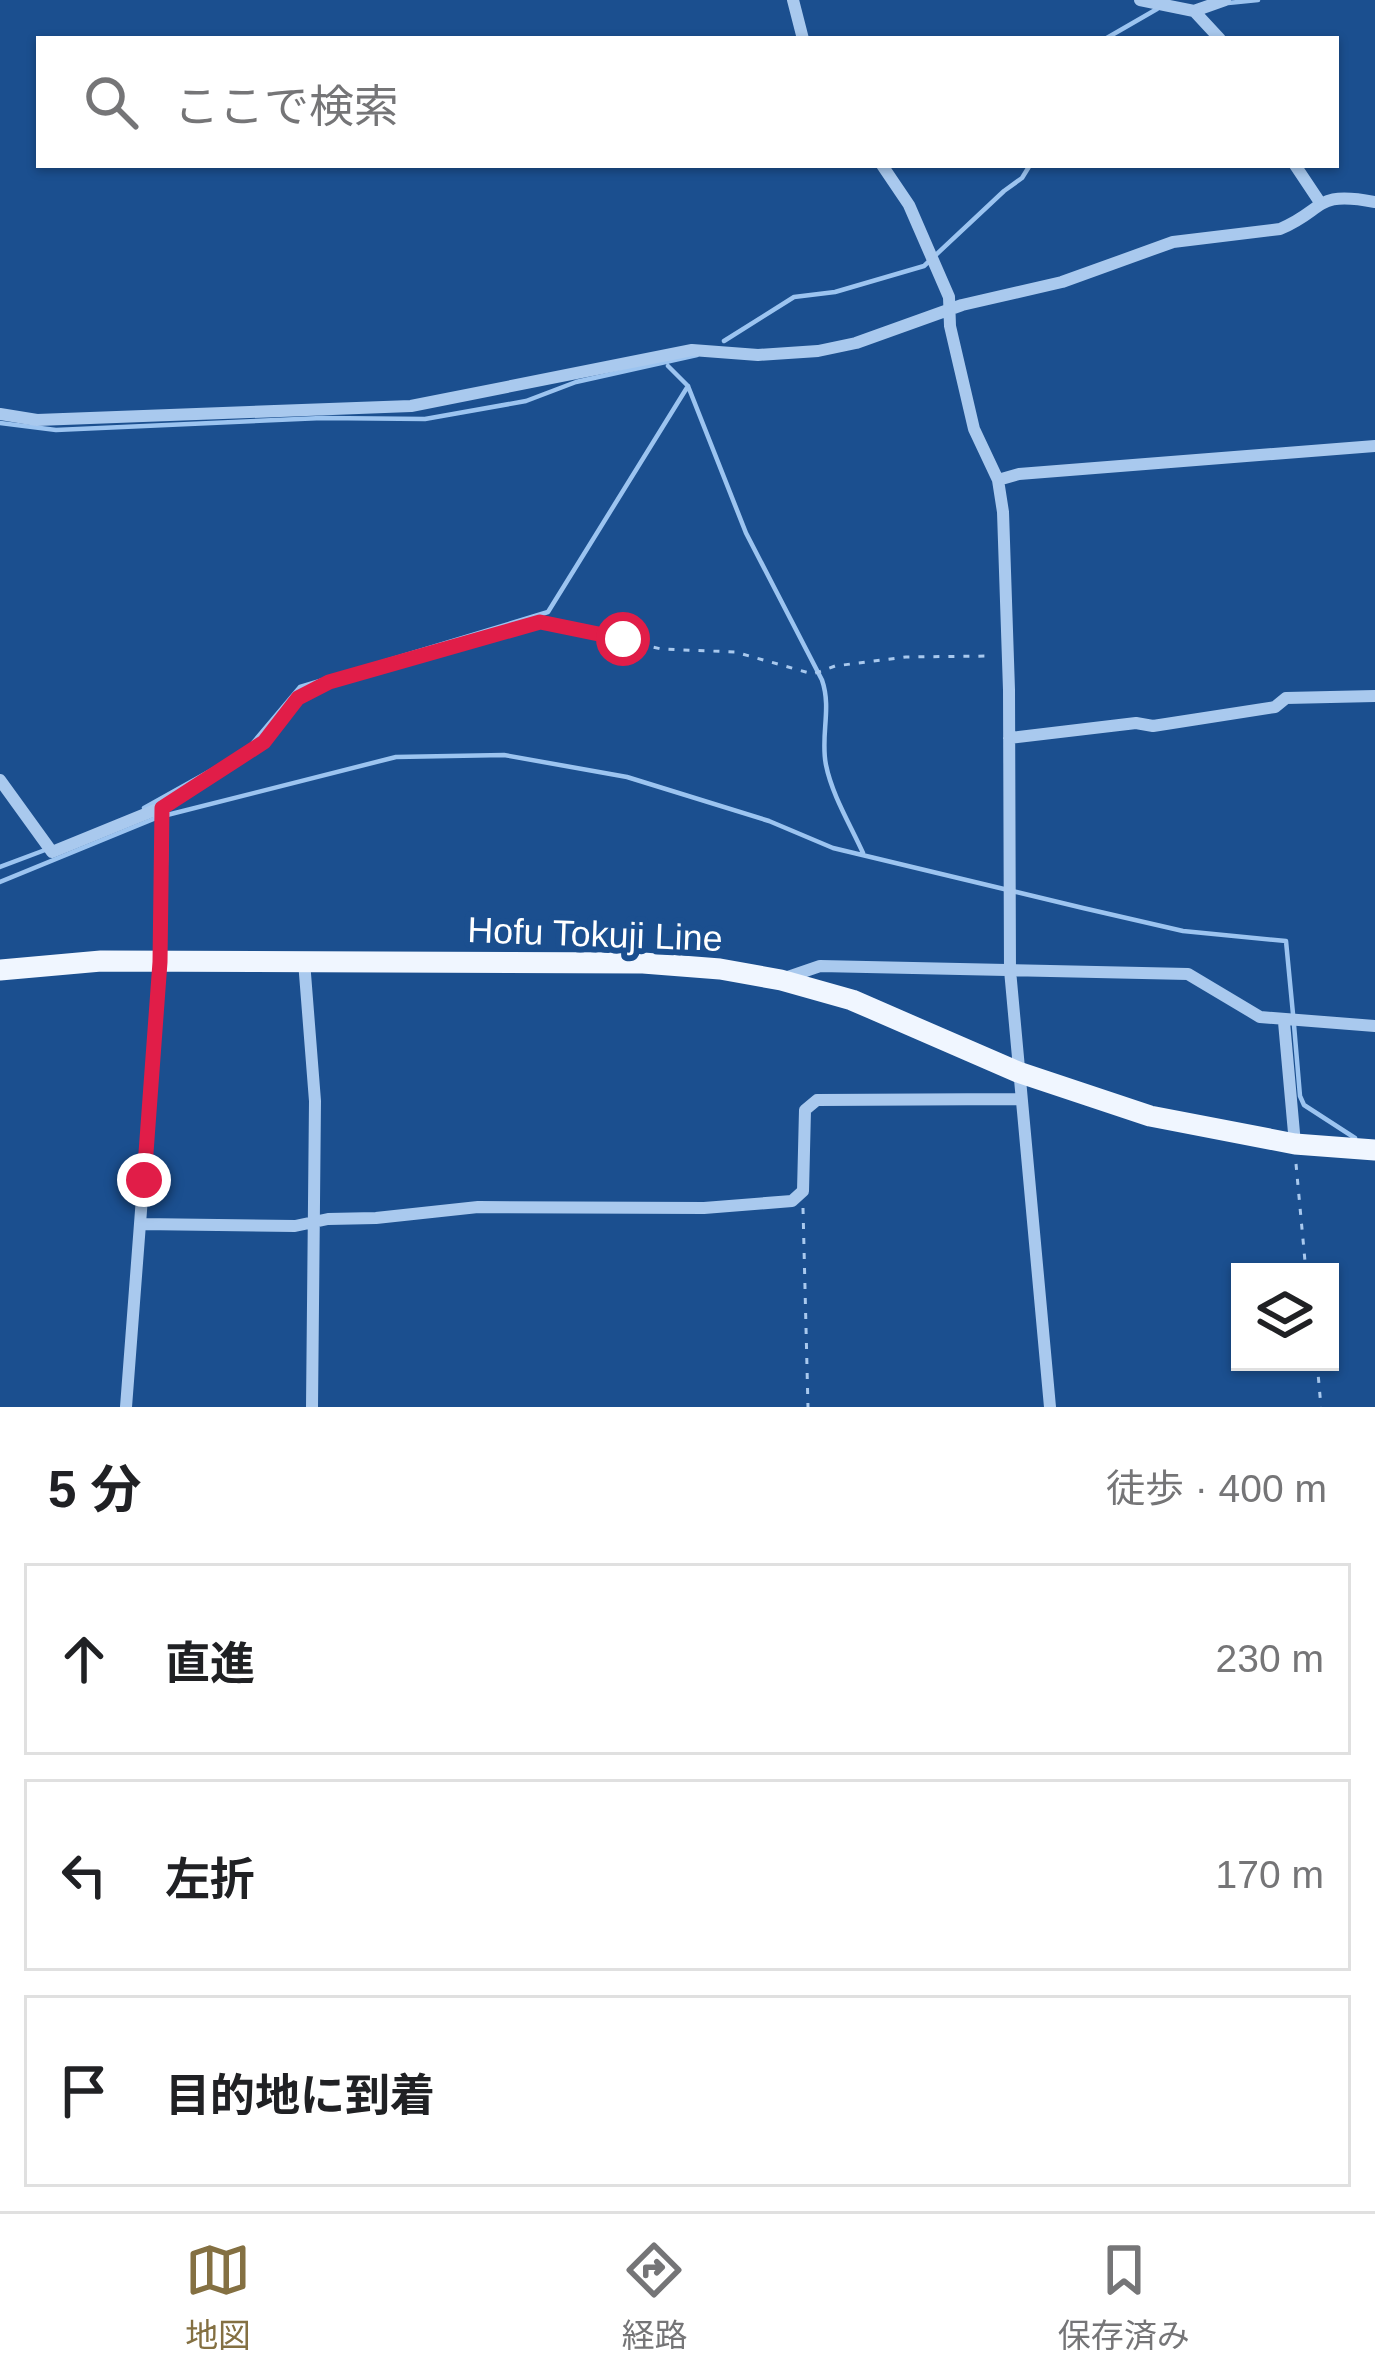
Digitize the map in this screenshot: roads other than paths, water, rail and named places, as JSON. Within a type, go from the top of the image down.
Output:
[{"type":"main road","name":"Hofu Tokuji Line","points":[[0,970],[101,962],[304,961],[643,963],[720,968],[852,1000],[1018,1072],[1150,1116],[1295,1144],[1375,1150]]},
{"type":"street","points":[[793,0],[802,36]]},
{"type":"street","points":[[1140,0],[1194,11],[1225,0]]},
{"type":"street","points":[[1194,11],[1217,36]]},
{"type":"street","points":[[884,168],[909,205],[949,297],[974,429],[998,480],[1003,512],[1010,970],[1051,1407]]},
{"type":"street","points":[[1297,168],[1319,200]]},
{"type":"street","points":[[0,414],[37,419],[411,406],[692,350],[758,355],[818,351],[856,343],[949,309],[1062,282],[1173,242],[1280,229],[1296,222],[1319,200],[1375,202]]},
{"type":"street","points":[[998,480],[1018,474],[1375,446]]},
{"type":"street","points":[[1009,738],[1136,723],[1153,726],[1275,707],[1286,698],[1375,696]]},
{"type":"street","points":[[0,780],[52,852],[155,810],[165,828],[160,962],[126,1407]]},
{"type":"street","points":[[304,961],[315,1102],[312,1407]]},
{"type":"street","points":[[781,980],[820,966],[1188,974],[1260,1017],[1375,1026]]},
{"type":"street","points":[[1284,1022],[1295,1144]]},
{"type":"street","points":[[141,1224],[315,1223],[478,1207],[704,1208],[792,1201],[803,1191],[805,1110],[817,1100],[1019,1099]]},
{"type":"waterway","points":[[1228,3],[1258,0]]},
{"type":"waterway","points":[[1110,36],[1157,9]]},
{"type":"waterway","points":[[724,341],[794,297],[835,292],[924,266],[1028,168]]},
{"type":"waterway","points":[[0,423],[56,430],[322,418],[425,419],[526,401],[576,382],[697,355]]},
{"type":"waterway","points":[[668,366],[688,386],[746,533],[822,680],[826,765],[863,853]]},
{"type":"waterway","points":[[144,808],[246,751],[300,687],[548,612],[688,386]]},
{"type":"waterway","points":[[167,815],[396,757],[504,755],[627,777],[769,821],[833,848],[1083,908],[1183,931],[1286,941],[1293,1014]]},
{"type":"waterway","points":[[0,882],[156,818]]},
{"type":"waterway","points":[[0,867],[45,850]]},
{"type":"waterway","points":[[1294,1025],[1304,1105],[1355,1138]]}]
